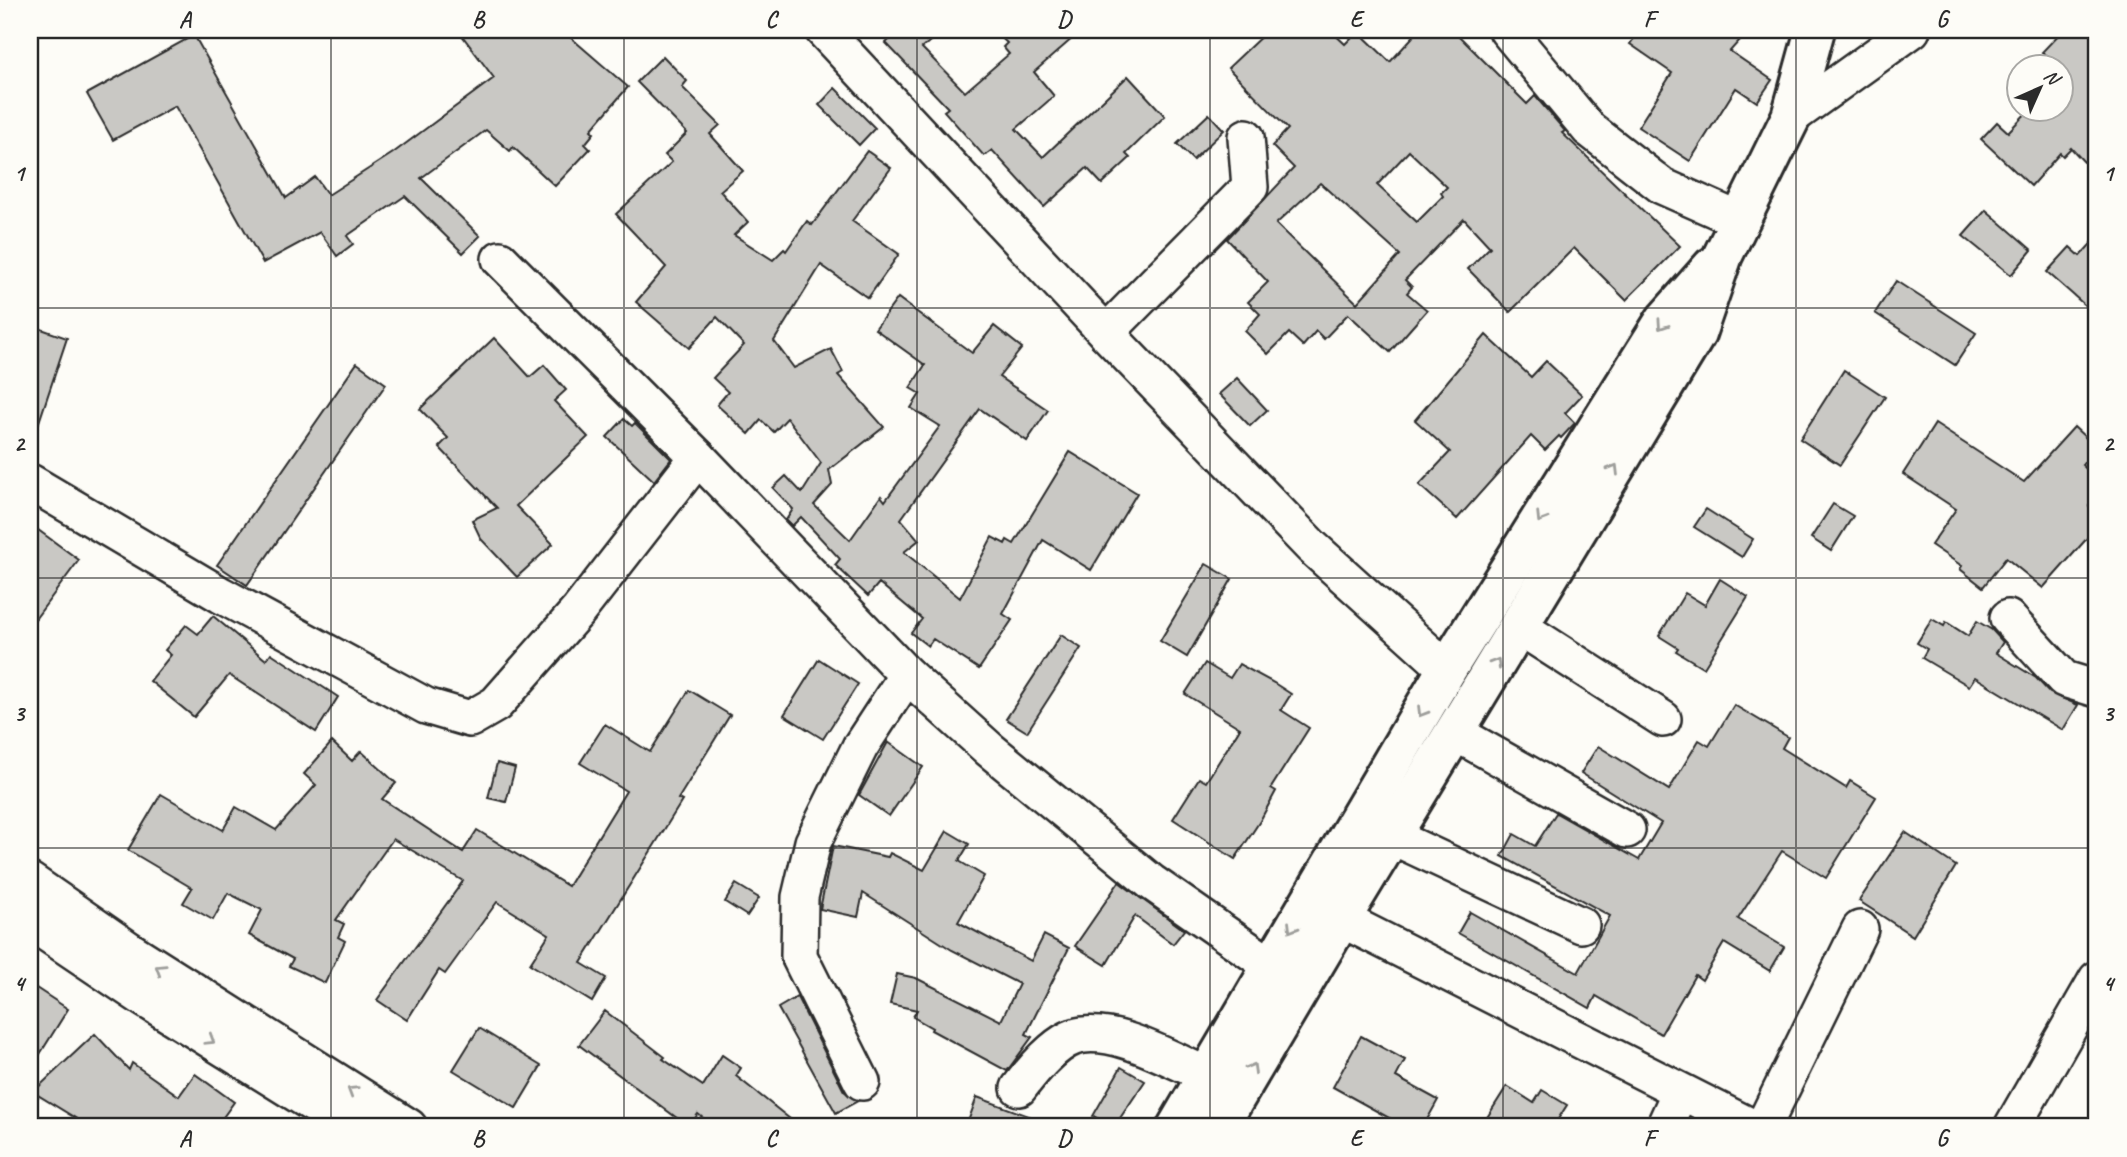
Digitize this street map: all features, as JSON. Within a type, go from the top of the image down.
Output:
[{"type":"main road","points":[[1200,1122],[1207,1075],[1270,965],[1338,900],[1391,836],[1696,334],[1723,256],[1791,117],[1815,30]]},
{"type":"main road","points":[[1200,1122],[1338,900],[1447,669],[1665,320],[1723,256]]},
{"type":"street","points":[[823,30],[1106,333],[1312,547],[1447,669]]},
{"type":"street","points":[[1507,30],[1589,129],[1662,186],[1741,221]]},
{"type":"street","points":[[1791,117],[1912,30]]},
{"type":"street","points":[[1106,333],[1250,187],[1246,137]]},
{"type":"street","points":[[500,259],[698,457],[907,675],[989,749],[1151,882],[1270,965]]},
{"type":"street","points":[[30,482],[221,594],[414,699],[470,719],[496,704],[579,610],[698,457]]},
{"type":"street","points":[[2008,618],[2058,675],[2076,685],[2097,689]]},
{"type":"street","points":[[1518,626],[1663,719]]},
{"type":"street","points":[[862,1082],[799,956],[800,897],[813,842],[860,747],[907,675]]},
{"type":"street","points":[[1454,732],[1627,830]]},
{"type":"street","points":[[1391,836],[1581,925]]},
{"type":"street","points":[[30,881],[128,949],[409,1127]]},
{"type":"street","points":[[1338,900],[1680,1092],[1752,1127]]},
{"type":"street","points":[[30,922],[143,998],[350,1127]]},
{"type":"street","points":[[1763,1127],[1860,929]]},
{"type":"street","points":[[2012,1127],[2097,979]]},
{"type":"street","points":[[1019,1088],[1037,1065],[1073,1037],[1110,1034],[1207,1075]]},
{"type":"street","points":[[1664,1127],[1680,1092]]},
{"type":"building","points":[[458,30],[562,30],[628,87],[591,130],[594,133],[585,144],[590,149],[555,186],[513,147],[510,151],[486,130],[421,178],[480,236],[463,253],[405,196],[347,236],[353,244],[337,256],[320,232],[263,263],[175,106],[113,140],[87,94],[194,35],[286,198],[315,177],[328,195],[393,153],[494,78]]},
{"type":"building","points":[[878,30],[943,30],[922,48],[965,92],[1009,54],[1003,47],[1007,43],[993,30],[1082,30],[1034,72],[1054,96],[1016,129],[1043,157],[1128,76],[1165,116],[1126,154],[1130,158],[1102,184],[1087,168],[1044,207],[992,150],[984,156],[944,111],[948,108],[886,43],[889,40]]},
{"type":"building","points":[[1268,30],[1330,30],[1345,44],[1358,31],[1390,62],[1419,30],[1453,30],[1527,104],[1535,96],[1565,131],[1562,133],[1680,246],[1626,300],[1574,248],[1510,312],[1468,269],[1490,247],[1464,219],[1405,280],[1412,287],[1407,293],[1427,310],[1390,352],[1348,314],[1324,339],[1316,331],[1303,346],[1289,333],[1268,354],[1245,331],[1260,314],[1248,302],[1268,282],[1227,239],[1294,168],[1272,146],[1288,129],[1228,68]],"holes":[[[1409,151],[1447,187],[1441,193],[1443,196],[1417,222],[1377,185]],[[1320,183],[1400,255],[1357,303],[1276,224]]]},
{"type":"building","points":[[1640,30],[1749,30],[1730,51],[1772,80],[1757,102],[1736,88],[1690,161],[1638,127],[1672,73],[1630,44]]},
{"type":"building","points":[[2063,30],[2097,30],[2097,149],[2084,162],[2071,148],[2063,156],[2060,153],[2031,186],[1981,139],[1997,122],[2008,132],[2018,122],[2074,122],[2074,52],[2042,52]]},
{"type":"building","points":[[663,56],[687,81],[682,87],[720,125],[710,134],[743,171],[720,191],[748,222],[734,235],[773,260],[784,249],[786,251],[807,221],[812,225],[867,151],[891,168],[852,221],[899,254],[868,298],[821,265],[774,341],[794,368],[831,349],[843,372],[838,375],[884,427],[829,470],[832,485],[814,505],[850,540],[881,496],[885,501],[940,426],[911,408],[920,394],[910,388],[925,365],[875,329],[898,298],[972,353],[994,326],[1022,348],[999,377],[1048,410],[1027,441],[980,409],[901,519],[919,540],[904,552],[960,598],[992,537],[1005,544],[1007,540],[1014,544],[1070,452],[1137,493],[1091,570],[1043,540],[1003,614],[1012,620],[979,669],[933,639],[928,646],[911,633],[922,619],[879,583],[868,596],[835,565],[840,559],[801,517],[792,526],[786,520],[793,509],[773,488],[786,476],[802,493],[821,463],[787,418],[774,432],[761,420],[749,434],[717,405],[728,392],[713,378],[744,345],[717,317],[689,348],[636,302],[666,267],[616,214],[672,162],[665,155],[687,133],[637,82]]},
{"type":"building","points":[[835,88],[875,128],[859,145],[819,105]]},
{"type":"building","points":[[1209,114],[1224,130],[1193,160],[1177,144]]},
{"type":"building","points":[[1986,210],[2032,250],[2011,275],[1963,236]]},
{"type":"building","points":[[2097,237],[2097,316],[2047,272],[2070,247],[2080,256]]},
{"type":"building","points":[[1896,281],[1976,333],[1955,365],[1875,313]]},
{"type":"building","points":[[30,325],[67,338],[33,440],[30,439]]},
{"type":"building","points":[[1486,335],[1531,377],[1546,361],[1582,395],[1565,413],[1575,423],[1561,438],[1559,436],[1545,450],[1531,436],[1457,519],[1419,485],[1450,452],[1415,420]]},
{"type":"building","points":[[494,338],[530,377],[544,365],[566,390],[554,401],[588,437],[516,506],[553,544],[517,577],[481,539],[472,520],[497,508],[439,447],[448,438],[420,409]]},
{"type":"building","points":[[357,363],[386,384],[247,585],[217,565]]},
{"type":"building","points":[[1844,370],[1885,397],[1840,465],[1800,439]]},
{"type":"building","points":[[1237,378],[1267,410],[1250,426],[1219,394]]},
{"type":"building","points":[[624,419],[632,426],[635,423],[671,459],[654,481],[607,437]]},
{"type":"building","points":[[1935,424],[2024,482],[2074,427],[2097,448],[2082,465],[2097,479],[2097,497],[2089,506],[2097,514],[2097,527],[2043,588],[2006,558],[1983,587],[1960,569],[1962,566],[1931,545],[1956,509],[1903,474]]},
{"type":"building","points":[[1833,504],[1853,516],[1831,551],[1811,538]]},
{"type":"building","points":[[1706,509],[1753,539],[1742,557],[1694,527]]},
{"type":"building","points":[[30,524],[79,560],[30,626]]},
{"type":"building","points":[[1206,564],[1232,579],[1187,657],[1160,641]]},
{"type":"building","points":[[1720,579],[1748,597],[1704,668],[1676,651],[1678,648],[1659,636],[1685,593],[1705,605]]},
{"type":"building","points":[[213,616],[266,660],[271,653],[338,697],[316,732],[229,675],[194,717],[150,681],[171,655],[165,650],[186,625],[198,634]]},
{"type":"building","points":[[1932,619],[1944,626],[1946,622],[1968,636],[1977,621],[1992,630],[2003,642],[1996,653],[2036,678],[2050,693],[2078,705],[2063,730],[1975,677],[1969,686],[1922,658],[1927,649],[1917,643]]},
{"type":"building","points":[[1061,635],[1081,648],[1027,732],[1006,719]]},
{"type":"building","points":[[819,659],[858,684],[823,739],[784,715]]},
{"type":"building","points":[[1205,663],[1230,678],[1239,664],[1274,683],[1291,694],[1281,710],[1309,728],[1271,788],[1276,791],[1235,859],[1173,819],[1199,778],[1206,782],[1240,728],[1185,694]]},
{"type":"building","points":[[689,690],[730,715],[678,799],[682,801],[581,963],[606,978],[592,1002],[530,964],[549,934],[497,902],[445,974],[439,970],[407,1020],[377,1000],[463,881],[393,839],[336,920],[344,924],[338,937],[345,941],[325,983],[289,966],[293,959],[249,935],[262,910],[228,893],[213,920],[183,903],[192,888],[128,850],[161,794],[223,830],[236,807],[276,830],[316,785],[304,774],[332,742],[352,761],[361,751],[396,783],[382,799],[463,852],[477,830],[568,886],[626,791],[580,763],[605,724],[650,752]]},
{"type":"building","points":[[1734,705],[1788,737],[1782,748],[1846,788],[1850,781],[1876,797],[1826,878],[1782,851],[1738,919],[1784,947],[1770,971],[1724,943],[1702,980],[1695,975],[1661,1034],[1596,996],[1590,1008],[1458,933],[1470,912],[1578,973],[1610,916],[1502,856],[1514,834],[1535,846],[1556,813],[1639,860],[1661,823],[1581,773],[1598,746],[1669,790],[1699,740],[1709,746]]},
{"type":"building","points":[[888,742],[923,767],[889,816],[859,795]]},
{"type":"building","points":[[497,763],[515,768],[506,802],[488,798]]},
{"type":"building","points":[[947,831],[969,844],[959,861],[984,876],[958,922],[1031,961],[1044,935],[1069,948],[1026,1034],[1032,1037],[1007,1071],[931,1030],[932,1028],[913,1017],[917,1010],[890,1004],[897,974],[916,978],[1001,1021],[1019,984],[952,950],[863,893],[858,917],[820,909],[833,846],[888,857],[890,853],[924,870]]},
{"type":"building","points":[[1905,832],[1956,866],[1913,936],[1859,901]]},
{"type":"building","points":[[1119,882],[1184,930],[1173,944],[1135,916],[1106,965],[1075,946]]},
{"type":"building","points":[[736,884],[759,898],[747,916],[725,902]]},
{"type":"building","points":[[30,984],[68,1009],[30,1070]]},
{"type":"building","points":[[797,997],[844,1091],[858,1101],[836,1113],[778,1008]]},
{"type":"building","points":[[605,1011],[665,1057],[663,1059],[703,1086],[722,1055],[741,1068],[736,1076],[800,1127],[714,1127],[698,1114],[689,1127],[579,1045]]},
{"type":"building","points":[[479,1028],[541,1066],[516,1108],[453,1070]]},
{"type":"building","points":[[95,1034],[129,1070],[132,1063],[179,1096],[195,1074],[234,1102],[216,1127],[90,1127],[33,1092]]},
{"type":"building","points":[[1361,1036],[1405,1060],[1396,1077],[1438,1100],[1423,1127],[1387,1127],[1391,1119],[1333,1087]]},
{"type":"building","points":[[1121,1067],[1145,1081],[1114,1127],[1093,1116]]},
{"type":"building","points":[[1507,1086],[1534,1103],[1542,1090],[1567,1105],[1553,1127],[1481,1127]]},
{"type":"building","points":[[977,1097],[1053,1125],[1053,1127],[966,1127]]}]
